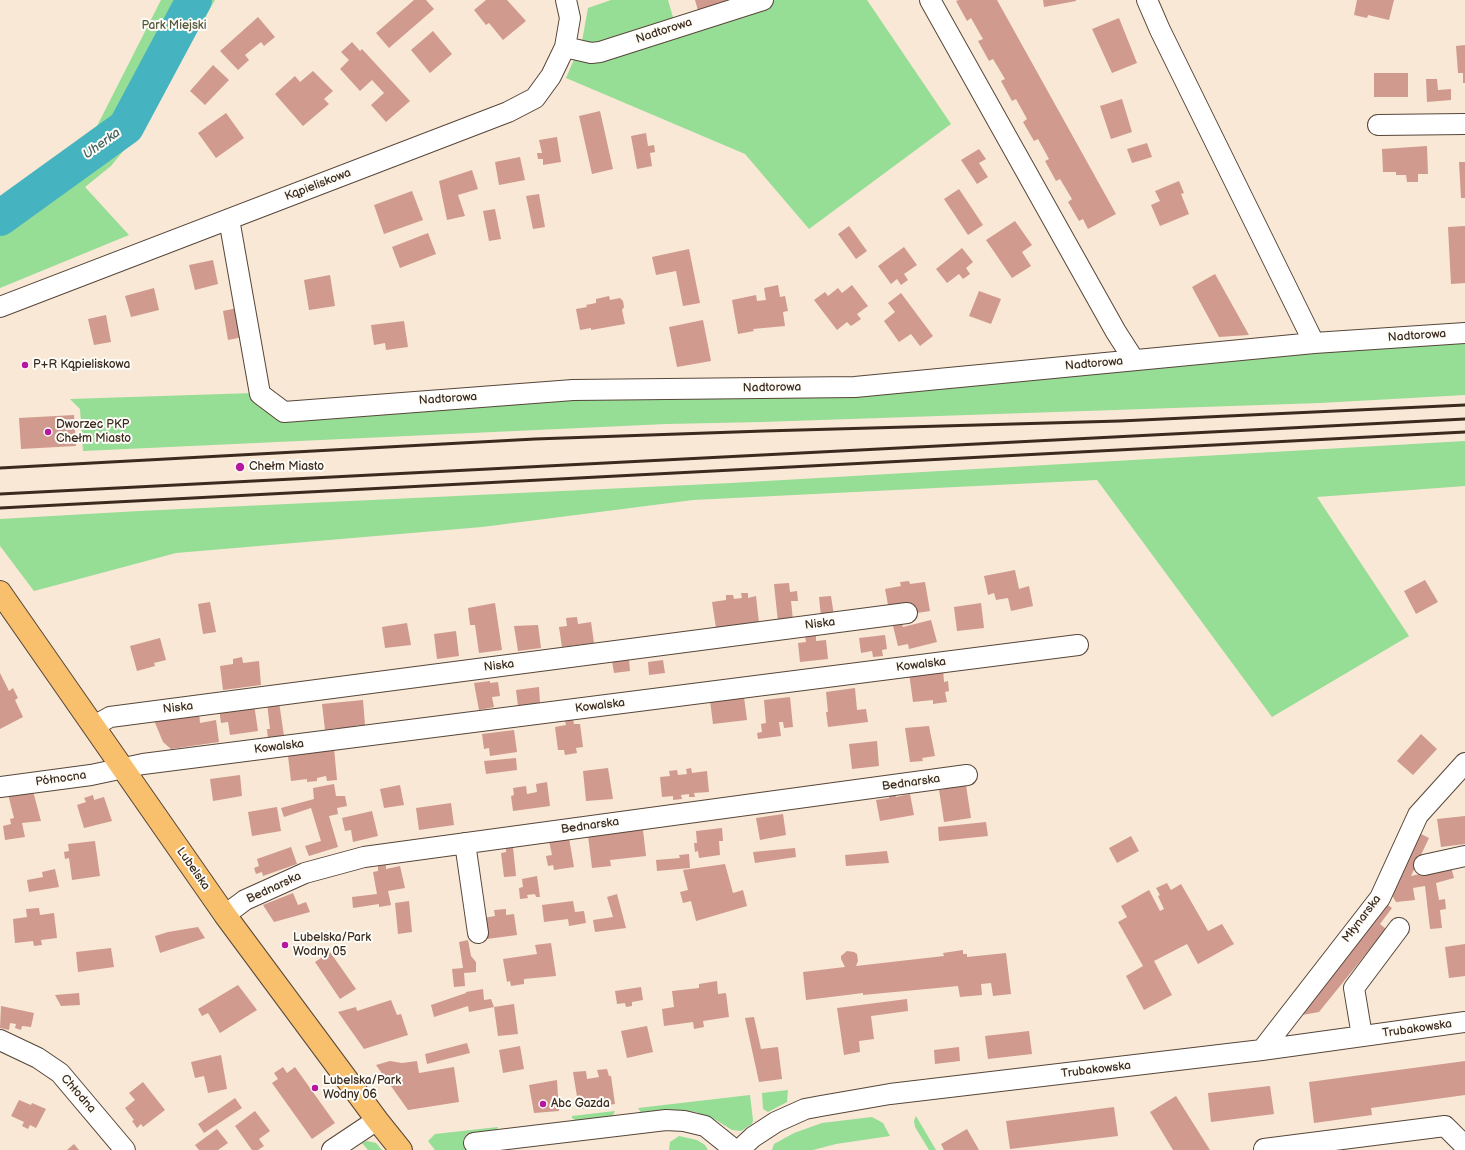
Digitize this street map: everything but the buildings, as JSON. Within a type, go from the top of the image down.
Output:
[{"type":"main road","name":"Lubelska","points":[[0,592],[225,915],[397,1147]]},
{"type":"street","name":"Kąpieliskowa","points":[[0,307],[508,112],[535,98],[551,76],[564,47],[570,18],[566,0]]},
{"type":"street","name":"Nadtorowa","points":[[564,47],[591,53],[600,52],[763,0]]},
{"type":"street","points":[[930,0],[1116,332],[1134,360]]},
{"type":"street","points":[[1147,0],[1160,30],[1314,343]]},
{"type":"street","points":[[1378,124],[1465,124]]},
{"type":"street","name":"Nadtorowa","points":[[229,219],[260,394],[284,412],[573,390],[855,387],[1314,343],[1465,333]]},
{"type":"street","name":"Niska","points":[[94,726],[110,717],[907,613]]},
{"type":"street","name":"Kowalska","points":[[122,767],[1078,645]]},
{"type":"street","name":"Młynarska","points":[[1262,1050],[1380,898],[1418,815],[1465,763]]},
{"type":"street","name":"Północna","points":[[0,787],[91,775],[122,767]]},
{"type":"street","name":"Bednarska","points":[[225,915],[245,900],[305,873],[364,857],[967,775]]},
{"type":"street","points":[[465,844],[478,933]]},
{"type":"street","points":[[1424,865],[1465,856]]},
{"type":"street","points":[[1362,1036],[1354,988],[1399,928]]},
{"type":"street","name":"Trubakowska","points":[[739,1150],[752,1137],[776,1122],[805,1109],[821,1106],[890,1094],[1262,1050],[1465,1022]]},
{"type":"street","name":"Chłodna","points":[[0,1040],[38,1058],[60,1073],[125,1150]]},
{"type":"street","points":[[332,1150],[377,1120]]},
{"type":"street","points":[[474,1143],[666,1120],[684,1121],[704,1126],[736,1150]]},
{"type":"street","points":[[1264,1149],[1445,1126],[1465,1146]]},
{"type":"green space","name":"Park Miejski","points":[[161,0],[215,0],[141,129],[111,166],[85,187],[129,235],[0,288],[0,208],[65,159],[61,154],[97,126]]},
{"type":"green space","points":[[611,0],[668,0],[675,24],[750,0],[867,0],[951,124],[809,229],[745,154],[566,78],[582,41],[588,8]]},
{"type":"green space","points":[[1465,342],[1465,395],[1320,403],[666,424],[83,451],[80,409],[70,399],[254,393],[284,412],[574,393],[856,391],[1186,366],[1310,353]]},
{"type":"green space","points":[[1465,441],[1465,486],[1317,497],[1409,636],[1272,717],[1097,480],[693,500],[482,527],[176,553],[34,591],[0,546],[0,519],[731,483]]},
{"type":"green space","points":[[788,1090],[787,1102],[768,1112],[763,1109],[762,1093]]},
{"type":"green space","points":[[750,1095],[753,1120],[752,1124],[741,1131],[732,1130],[716,1120],[696,1112],[673,1110],[642,1114],[638,1108]]},
{"type":"green space","points":[[615,1111],[612,1117],[577,1121],[572,1118],[572,1116]]},
{"type":"green space","points":[[916,1116],[936,1150],[929,1150],[915,1127],[914,1121]]},
{"type":"green space","points":[[872,1117],[883,1123],[890,1136],[836,1144],[813,1150],[772,1150],[774,1144],[794,1133],[822,1123]]},
{"type":"green space","points":[[498,1127],[496,1131],[466,1134],[468,1150],[435,1150],[428,1141],[435,1134]]},
{"type":"green space","points":[[679,1136],[697,1140],[705,1145],[708,1150],[669,1150],[670,1142]]},
{"type":"green space","points":[[367,1141],[376,1143],[382,1150],[368,1150],[362,1143]]},
{"type":"waterway","name":"Uherka","points":[[0,218],[126,127],[194,0]]},
{"type":"railway","points":[[0,468],[535,439],[1120,421],[1465,405]]},
{"type":"railway","points":[[0,494],[1465,419]]},
{"type":"railway","points":[[0,508],[1465,432]]},
{"type":"place","name":"P+R Kąpieliskowa","points":[[25,365]]},
{"type":"place","name":"Dworzec PKP Chełm Miasto","points":[[48,432]]},
{"type":"place","name":"Chełm Miasto","points":[[240,467]]},
{"type":"place","name":"Lubelska/Park Wodny 05","points":[[285,945]]},
{"type":"place","name":"Lubelska/Park Wodny 06","points":[[315,1088]]},
{"type":"place","name":"Abc Gazda","points":[[543,1104]]}]
